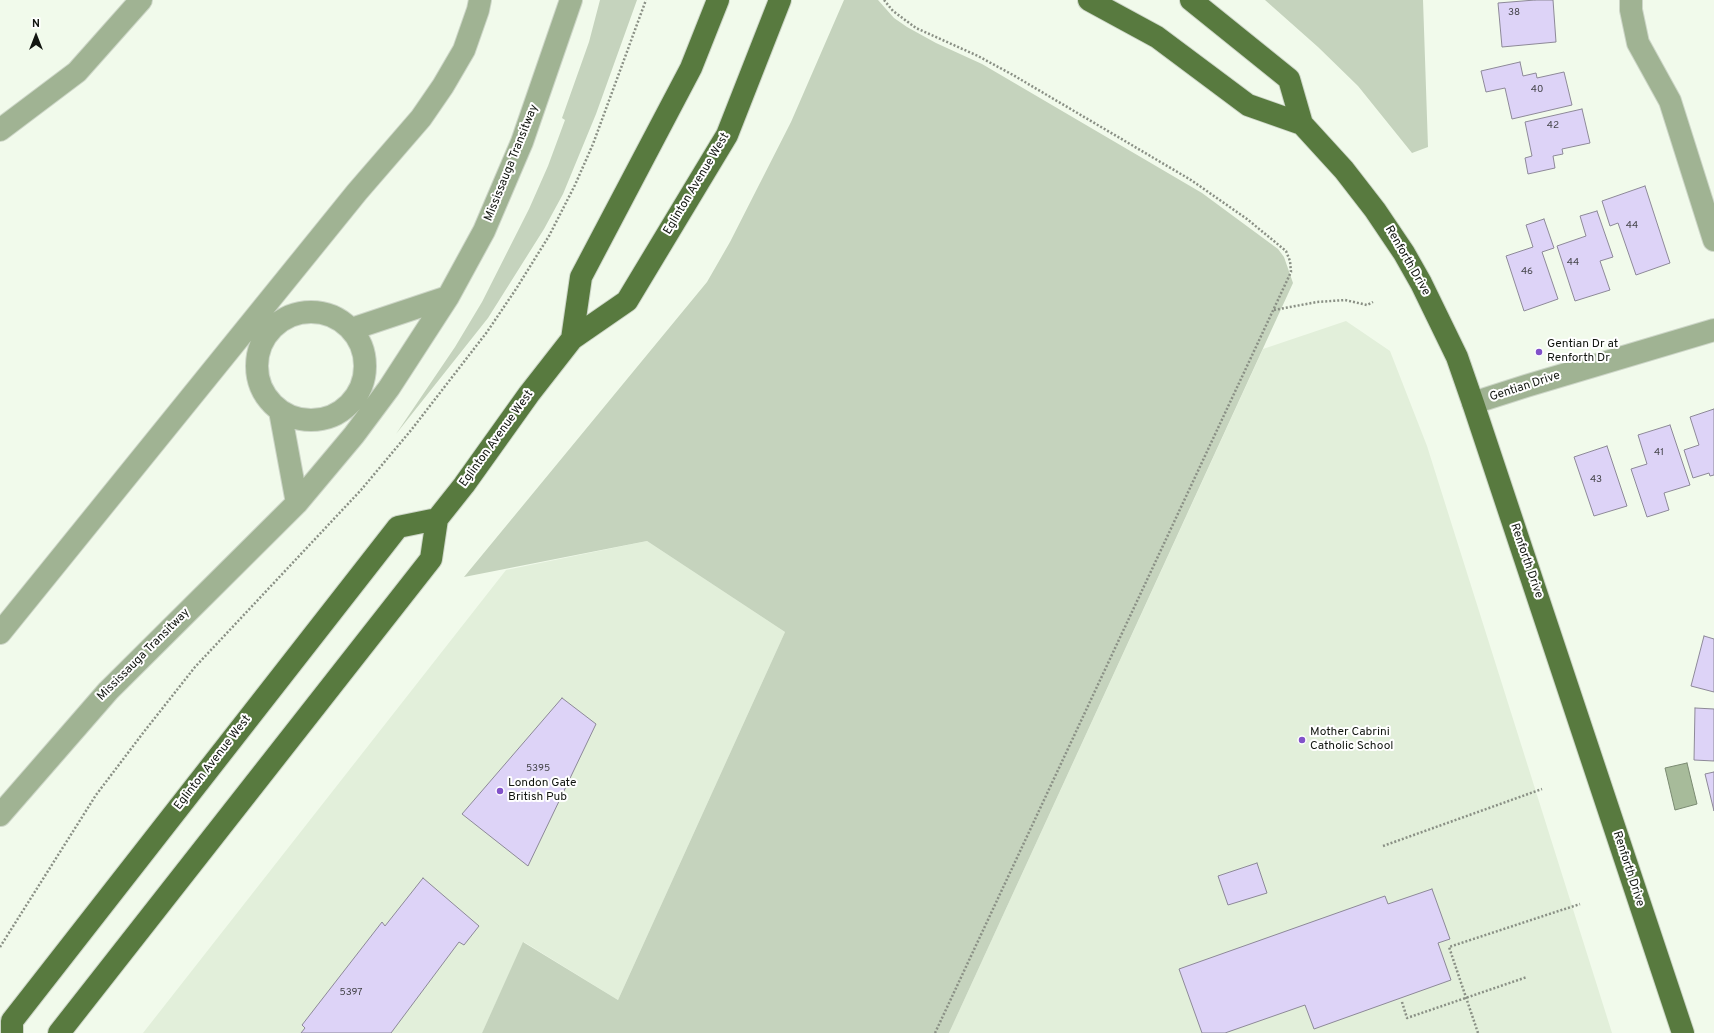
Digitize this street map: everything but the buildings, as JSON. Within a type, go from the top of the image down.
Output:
[{"type":"main road","name":"Eglinton Avenue West","points":[[572,339],[581,277],[691,68],[718,0]]},
{"type":"main road","name":"Eglinton Avenue West","points":[[59,1033],[431,559],[437,519],[464,485],[529,394],[572,339],[627,301],[727,135],[780,0]]},
{"type":"main road","name":"Renforth Drive","points":[[1089,0],[1157,37],[1248,105],[1302,124]]},
{"type":"main road","name":"Renforth Drive","points":[[1191,0],[1289,79],[1302,124],[1344,170],[1375,210],[1404,253],[1421,283],[1457,357],[1474,403],[1683,1033]]},
{"type":"main road","name":"Eglinton Avenue West","points":[[12,1033],[12,1021],[398,527],[437,519]]},
{"type":"street","points":[[0,130],[77,72],[141,0]]},
{"type":"street","points":[[0,633],[357,192],[421,118],[443,86],[464,50],[480,0]]},
{"type":"street","name":"Mississauga Transitway","points":[[0,815],[108,691],[297,503],[354,435],[389,388],[448,297],[484,231],[522,142],[571,0]]},
{"type":"street","points":[[1631,0],[1631,10],[1638,43],[1670,101],[1714,240]]},
{"type":"street","points":[[352,329],[448,297]]},
{"type":"street","points":[[272,298],[275,325]]},
{"type":"street","points":[[314,312],[335,317],[352,329],[363,347],[366,367],[362,387],[348,407],[326,419],[302,420],[280,411],[263,393],[257,369],[261,345],[275,325],[293,315],[314,312]]},
{"type":"street","name":"Gentian Drive","points":[[1474,403],[1714,330]]},
{"type":"street","points":[[228,352],[261,345]]},
{"type":"street","points":[[362,387],[389,388]]},
{"type":"street","points":[[348,407],[354,435]]},
{"type":"street","points":[[280,411],[297,503]]},
{"type":"path","points":[[884,0],[893,11],[916,28],[978,56],[1013,75],[1191,180],[1247,219],[1286,251],[1290,261],[1291,272],[935,1033]]},
{"type":"path","points":[[1273,310],[1317,302],[1345,300],[1367,305],[1373,302]]},
{"type":"path","points":[[1382,846],[1542,789]]},
{"type":"path","points":[[1478,1033],[1449,947],[1580,904]]},
{"type":"path","points":[[1402,1002],[1407,1018],[1528,977]]},
{"type":"shaded area","points":[[600,0],[637,0],[596,114],[563,194],[544,229],[488,318],[396,434],[455,347],[482,302],[529,209],[548,166],[565,120],[562,118],[589,42]]},
{"type":"shaded area","points":[[844,0],[878,0],[894,18],[907,27],[936,43],[982,64],[1202,193],[1278,249],[1284,257],[1293,283],[949,1033],[482,1033],[523,942],[618,1000],[785,632],[647,541],[464,577],[707,282],[730,242],[791,122]]},
{"type":"shaded area","points":[[1265,0],[1423,0],[1428,147],[1412,153],[1358,86],[1318,47]]},
{"type":"shaded area","name":"Mother Cabrini Catholic School","points":[[1346,321],[1390,351],[1427,446],[1612,1033],[949,1033],[1263,349]]},
{"type":"shaded area","points":[[647,541],[785,632],[618,1000],[524,942],[482,1033],[143,1033],[506,570]]},
{"type":"shaded area","points":[[1687,763],[1697,804],[1675,810],[1665,768]]},
{"type":"place","name":"Gentian Dr at Renforth Dr","points":[[1539,352]]},
{"type":"place","name":"Mother Cabrini Catholic School","points":[[1302,740]]},
{"type":"place","name":"London Gate British Pub","points":[[500,791]]}]
